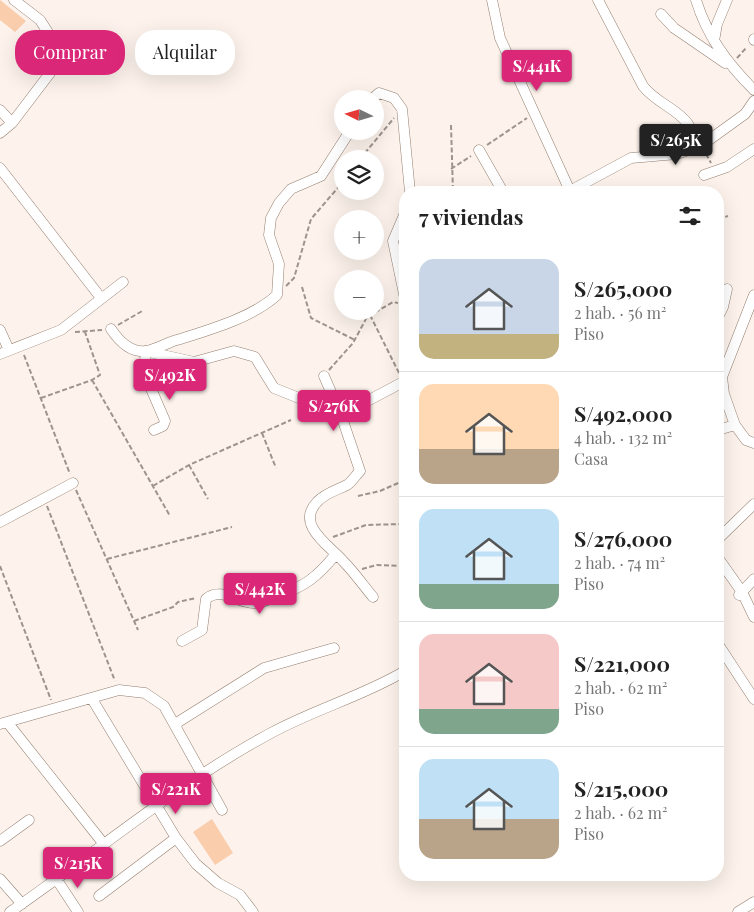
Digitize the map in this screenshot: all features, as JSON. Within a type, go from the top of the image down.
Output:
[{"type":"street","points":[[0,134],[12,122],[63,56],[40,20],[14,0]]},
{"type":"street","points":[[492,0],[500,38],[533,114],[570,186]]},
{"type":"street","points":[[598,0],[643,86],[652,98],[684,120],[700,145]]},
{"type":"street","points":[[696,0],[701,17],[730,66]]},
{"type":"street","points":[[714,41],[717,24],[727,0]]},
{"type":"street","points":[[661,14],[674,28],[730,66],[754,90]]},
{"type":"street","points":[[384,94],[394,98],[402,109],[409,186]]},
{"type":"street","points":[[582,186],[631,158],[677,154],[700,145],[746,114],[754,101]]},
{"type":"street","points":[[0,110],[12,122]]},
{"type":"street","points":[[145,351],[209,330],[266,305],[277,295],[279,264],[269,235],[271,218],[278,203],[291,189],[321,176],[344,140]]},
{"type":"street","points":[[704,175],[727,167],[754,148]]},
{"type":"street","points":[[479,150],[500,186]]},
{"type":"street","points":[[0,168],[101,298]]},
{"type":"street","points":[[399,226],[392,241],[399,272]]},
{"type":"street","points":[[0,330],[4,352],[61,330],[123,282]]},
{"type":"street","points":[[724,303],[727,289]]},
{"type":"street","points":[[724,372],[754,295]]},
{"type":"street","points":[[111,329],[125,345],[194,362],[234,351],[255,357],[274,388],[341,415]]},
{"type":"street","points":[[145,351],[146,377],[165,421],[163,426],[154,430]]},
{"type":"street","points":[[324,376],[341,415],[360,470],[348,484],[330,492],[316,502],[310,522],[322,542],[353,572],[373,597]]},
{"type":"street","points":[[341,415],[399,384]]},
{"type":"street","points":[[724,396],[735,425],[746,440],[754,443]]},
{"type":"street","points":[[724,428],[735,425]]},
{"type":"street","points":[[0,522],[73,483]]},
{"type":"street","points":[[724,533],[754,504]]},
{"type":"street","points":[[182,641],[202,630],[206,599],[210,596],[224,594],[256,603],[300,588],[320,574],[336,554]]},
{"type":"street","points":[[724,568],[754,617]]},
{"type":"street","points":[[740,594],[754,580]]},
{"type":"street","points":[[175,724],[264,668],[334,648]]},
{"type":"street","points":[[724,653],[754,699]]},
{"type":"street","points":[[10,912],[57,880],[155,805],[202,774],[272,732],[383,684],[399,675]]},
{"type":"street","points":[[103,843],[4,723],[92,700],[119,690],[138,691],[156,698],[164,706],[175,724],[222,810]]},
{"type":"street","points":[[92,700],[176,838],[196,864],[218,883],[240,895],[253,912]]},
{"type":"street","points":[[0,841],[29,820]]},
{"type":"street","points":[[99,896],[176,838]]},
{"type":"street","points":[[0,879],[22,904]]},
{"type":"street","points":[[57,880],[78,912]]},
{"type":"street","points":[[738,912],[754,902]]},
{"type":"path","points":[[730,66],[754,39]]},
{"type":"path","points":[[368,150],[402,109]]},
{"type":"path","points":[[451,169],[533,114]]},
{"type":"path","points":[[451,124],[452,186]]},
{"type":"path","points":[[700,145],[715,171]]},
{"type":"path","points":[[277,295],[294,278],[312,218],[334,192]]},
{"type":"path","points":[[724,217],[728,216]]},
{"type":"path","points":[[302,288],[311,318],[355,340]]},
{"type":"path","points":[[384,307],[393,302]]},
{"type":"path","points":[[324,376],[355,340],[367,320]]},
{"type":"path","points":[[371,320],[399,372]]},
{"type":"path","points":[[41,398],[92,380],[100,375],[85,332]]},
{"type":"path","points":[[92,380],[170,516]]},
{"type":"path","points":[[153,486],[189,465],[291,420]]},
{"type":"path","points":[[262,433],[276,468]]},
{"type":"path","points":[[189,465],[208,499]]},
{"type":"path","points":[[358,496],[380,491],[399,483]]},
{"type":"path","points":[[44,498],[119,690]]},
{"type":"path","points":[[322,542],[366,525],[399,524]]},
{"type":"path","points":[[107,559],[232,527]]},
{"type":"path","points":[[353,572],[377,565],[399,566]]},
{"type":"path","points":[[0,566],[55,709]]},
{"type":"path","points":[[134,621],[173,607],[178,602],[200,597]]},
{"type":"shaded area","points":[[0,0],[26,21],[15,32],[0,20]]},
{"type":"shaded area","points":[[212,819],[233,853],[215,865],[193,832]]}]
